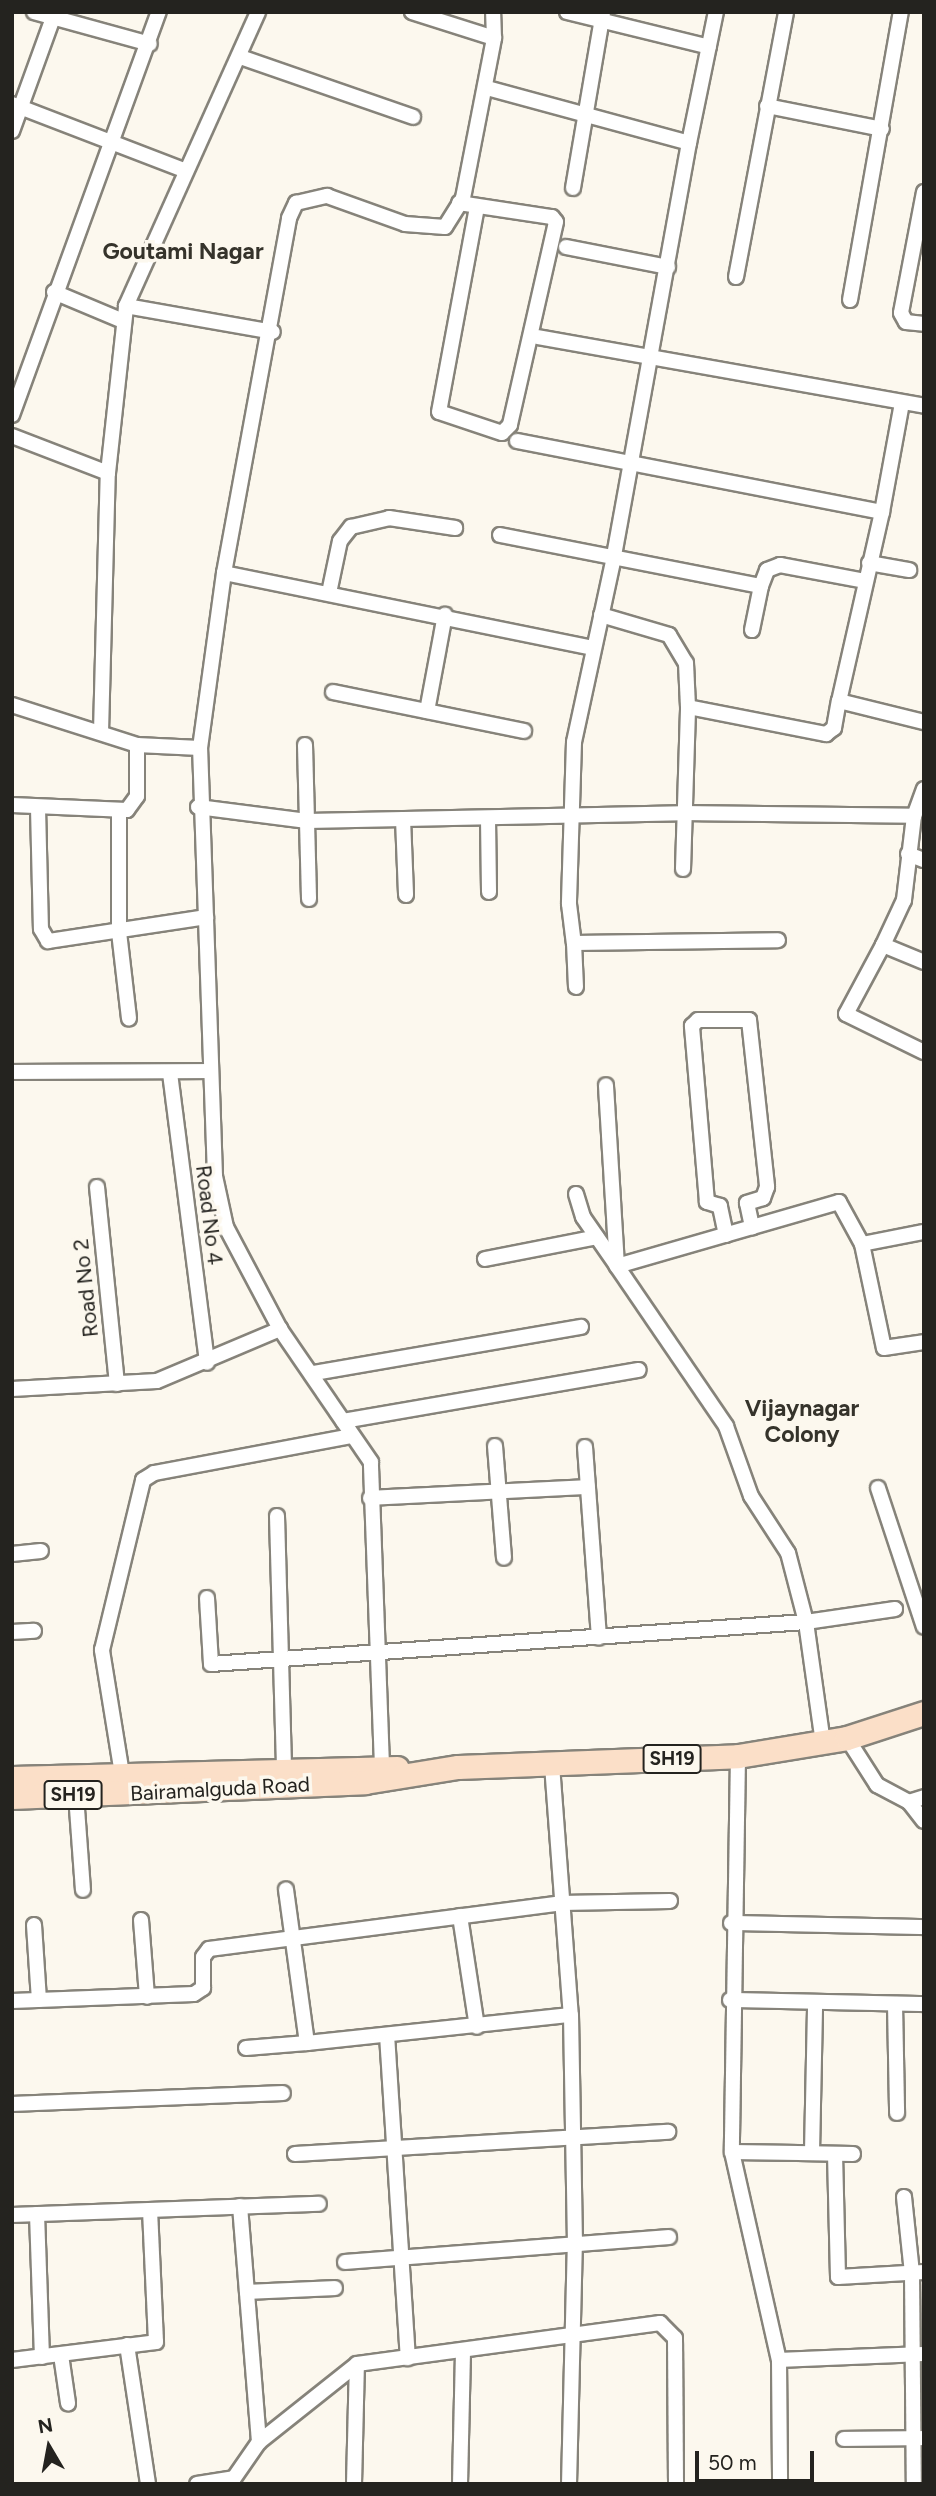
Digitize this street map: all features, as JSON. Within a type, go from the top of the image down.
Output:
[{"type":"main road","name":"Bairamalguda Road","points":[[12,1778],[284,1767],[382,1766],[426,1770],[738,1756],[847,1738],[920,1716]]},
{"type":"main road","name":"Bairamalguda Road","points":[[12,1797],[365,1782],[426,1770]]},
{"type":"street","points":[[34,12],[54,15],[150,44]]},
{"type":"street","points":[[12,415],[54,292],[150,44],[159,12]]},
{"type":"street","points":[[101,732],[108,473],[126,306],[184,170],[243,58],[258,12]]},
{"type":"street","points":[[412,12],[494,38]]},
{"type":"street","points":[[453,214],[487,88],[494,38],[493,12]]},
{"type":"street","points":[[567,12],[601,18],[709,47]]},
{"type":"street","points":[[576,987],[568,819],[592,648],[614,557],[628,466],[651,359],[689,143],[716,12]]},
{"type":"street","points":[[736,277],[786,12]]},
{"type":"street","points":[[850,300],[901,12]]},
{"type":"street","points":[[12,131],[17,106],[54,15]]},
{"type":"street","points":[[573,188],[589,117],[601,18]]},
{"type":"street","points":[[243,58],[413,117]]},
{"type":"street","points":[[487,88],[689,143]]},
{"type":"street","points":[[17,106],[184,170]]},
{"type":"street","points":[[767,106],[882,129]]},
{"type":"street","points":[[924,192],[901,313],[906,322],[924,324]]},
{"type":"street","points":[[382,1766],[370,1462],[351,1436],[314,1373],[280,1329],[226,1227],[214,1173],[206,917],[198,807],[200,748],[225,573],[296,203],[327,196],[405,225],[453,214],[475,219],[556,222],[510,425],[502,433],[439,412],[475,219]]},
{"type":"street","points":[[453,214],[475,219]]},
{"type":"street","points":[[566,247],[668,267]]},
{"type":"street","points":[[54,292],[123,321]]},
{"type":"street","points":[[126,306],[273,332]]},
{"type":"street","points":[[538,337],[924,406]]},
{"type":"street","points":[[688,707],[826,734],[834,728],[882,512],[902,403]]},
{"type":"street","points":[[12,436],[108,473]]},
{"type":"street","points":[[517,441],[628,466],[882,512]]},
{"type":"street","points":[[329,593],[340,541],[351,527],[389,518],[455,528]]},
{"type":"street","points":[[500,535],[761,586]]},
{"type":"street","points":[[869,563],[909,569]]},
{"type":"street","points":[[752,630],[767,570],[780,565],[865,581]]},
{"type":"street","points":[[225,573],[445,615],[592,648]]},
{"type":"street","points":[[427,711],[445,615]]},
{"type":"street","points":[[601,615],[669,635],[686,663],[688,707],[682,813],[683,869]]},
{"type":"street","points":[[333,692],[524,731]]},
{"type":"street","points":[[839,701],[924,722]]},
{"type":"street","points":[[12,705],[137,744],[200,748]]},
{"type":"street","points":[[12,805],[119,812],[137,796],[137,744]]},
{"type":"street","points":[[305,745],[309,899]]},
{"type":"street","points":[[924,789],[914,816],[904,900],[846,1014],[924,1052]]},
{"type":"street","points":[[198,807],[307,821],[568,819],[682,813],[914,816]]},
{"type":"street","points":[[38,808],[43,936],[57,942],[206,917]]},
{"type":"street","points":[[119,812],[119,932],[129,1017]]},
{"type":"street","points":[[403,819],[406,895]]},
{"type":"street","points":[[488,819],[489,892]]},
{"type":"street","points":[[908,854],[924,860]]},
{"type":"street","points":[[574,943],[778,940]]},
{"type":"street","points":[[883,945],[924,962]]},
{"type":"street","points":[[726,1235],[720,1206],[707,1202],[692,1026],[698,1020],[749,1020],[767,1187],[764,1198],[747,1203],[752,1227]]},
{"type":"street","points":[[12,1072],[210,1071]]},
{"type":"street","name":"Road No 4","points":[[170,1073],[206,1363]]},
{"type":"street","points":[[606,1085],[617,1266]]},
{"type":"street","name":"Road No 2","points":[[97,1187],[117,1384]]},
{"type":"street","points":[[576,1194],[597,1237],[726,1426],[751,1496],[788,1553],[806,1622],[823,1743]]},
{"type":"street","points":[[617,1266],[839,1202],[862,1244],[884,1348],[924,1342]]},
{"type":"street","points":[[862,1244],[924,1232]]},
{"type":"street","points":[[485,1259],[597,1237]]},
{"type":"street","points":[[314,1373],[581,1327]]},
{"type":"street","points":[[12,1389],[157,1381],[206,1363],[280,1329]]},
{"type":"street","points":[[343,1421],[639,1370]]},
{"type":"street","points":[[122,1774],[102,1650],[143,1480],[154,1473],[351,1436]]},
{"type":"street","points":[[495,1446],[504,1558]]},
{"type":"street","points":[[585,1447],[599,1637]]},
{"type":"street","points":[[370,1499],[588,1487]]},
{"type":"street","points":[[878,1488],[924,1627]]},
{"type":"street","points":[[276,1516],[284,1659],[284,1767]]},
{"type":"street","points":[[12,1554],[41,1551]]},
{"type":"street","points":[[207,1598],[211,1664],[378,1655],[806,1622],[895,1609]]},
{"type":"street","points":[[12,1632],[34,1631]]},
{"type":"street","points":[[847,1738],[877,1785],[909,1802],[924,1821]]},
{"type":"street","points":[[738,1756],[731,1923],[732,2152],[779,2360],[780,2484]]},
{"type":"street","points":[[551,1765],[571,2015],[574,2134],[575,2239],[569,2484]]},
{"type":"street","points":[[76,1795],[83,1890]]},
{"type":"street","points":[[909,1802],[924,1797]]},
{"type":"street","points":[[286,1889],[307,2043]]},
{"type":"street","points":[[12,2001],[147,1997],[199,1992],[205,1951],[561,1903],[670,1900]]},
{"type":"street","points":[[460,1916],[477,2026]]},
{"type":"street","points":[[141,1920],[147,1997]]},
{"type":"street","points":[[731,1923],[924,1927]]},
{"type":"street","points":[[34,1925],[39,2000]]},
{"type":"street","points":[[730,2000],[924,2004]]},
{"type":"street","points":[[812,2152],[815,2003]]},
{"type":"street","points":[[895,2004],[897,2113]]},
{"type":"street","points":[[246,2048],[571,2015]]},
{"type":"street","points":[[387,2035],[408,2357]]},
{"type":"street","points":[[12,2104],[283,2093]]},
{"type":"street","points":[[295,2154],[574,2134],[668,2132]]},
{"type":"street","points":[[732,2152],[853,2154]]},
{"type":"street","points":[[835,2154],[838,2277],[918,2273]]},
{"type":"street","points":[[904,2197],[918,2273],[918,2438],[914,2484]]},
{"type":"street","points":[[12,2215],[319,2204]]},
{"type":"street","points":[[240,2206],[259,2442]]},
{"type":"street","points":[[12,2360],[156,2342],[150,2210]]},
{"type":"street","points":[[37,2214],[42,2357]]},
{"type":"street","points":[[345,2262],[575,2239],[669,2237]]},
{"type":"street","points":[[247,2292],[335,2288]]},
{"type":"street","points":[[197,2484],[234,2481],[259,2442],[357,2364],[660,2323],[673,2331],[676,2484]]},
{"type":"street","points":[[127,2345],[148,2484]]},
{"type":"street","points":[[460,2484],[463,2350]]},
{"type":"street","points":[[779,2360],[919,2354]]},
{"type":"street","points":[[61,2355],[68,2403]]},
{"type":"street","points":[[354,2484],[357,2364]]},
{"type":"street","points":[[844,2439],[918,2438]]},
{"type":"district","name":"Goutami Nagar","points":[[183,251]]},
{"type":"district","name":"Vijaynagar Colony","points":[[802,1421]]}]
